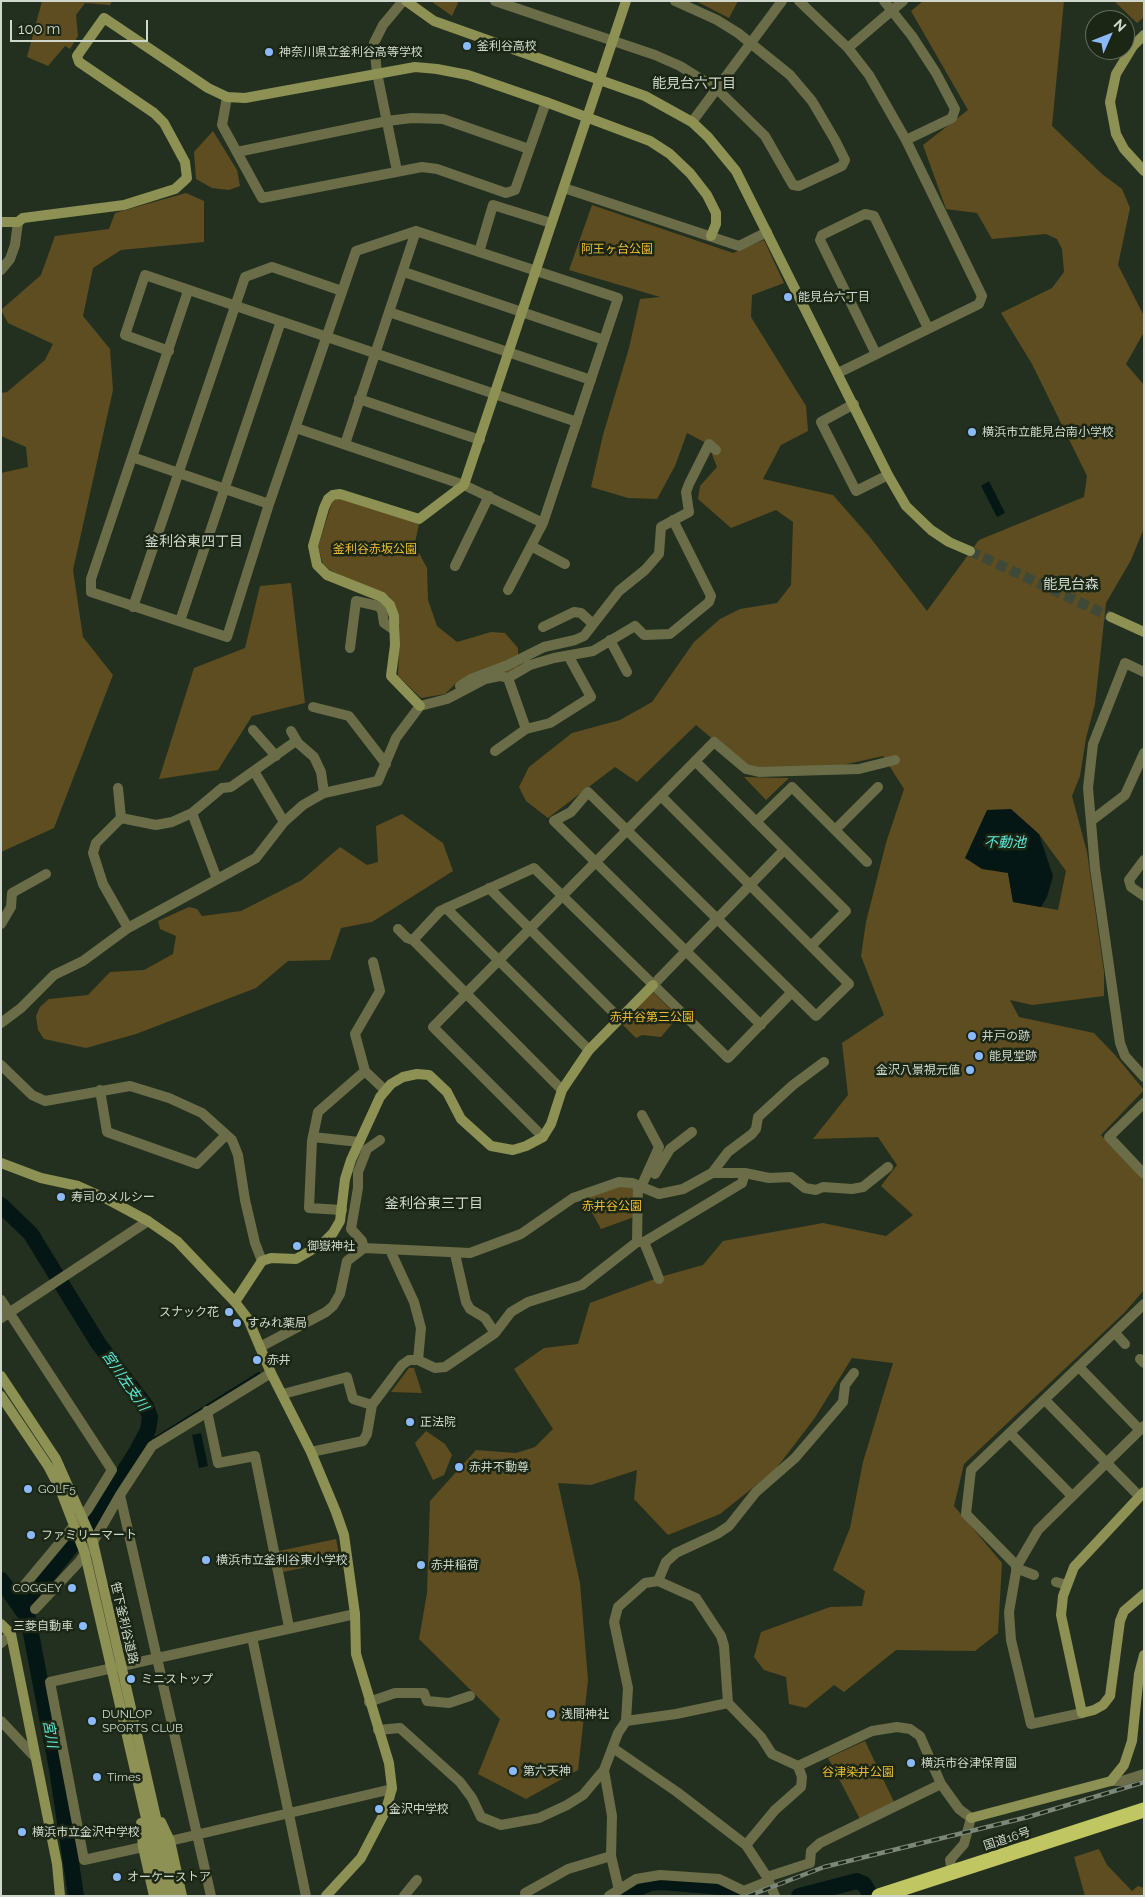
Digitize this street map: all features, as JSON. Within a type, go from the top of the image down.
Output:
[{"type":"highway","name":"国道16号","points":[[879,1896],[1144,1810]]},
{"type":"street","points":[[397,171],[376,73],[374,43],[378,34],[405,1],[434,21],[644,96],[692,122],[723,154],[736,171],[888,474],[906,506],[930,530],[949,542],[970,551]]},
{"type":"street","points":[[495,1],[612,40],[680,66],[717,89],[765,136],[793,185],[800,186],[842,166],[845,160],[812,101],[790,75],[752,43],[716,20],[676,1]]},
{"type":"street","points":[[420,706],[391,676],[394,616],[390,605],[382,597],[327,575],[317,565],[313,546],[328,499],[333,495],[340,494],[419,519],[464,485],[626,1]]},
{"type":"street","points":[[692,122],[782,1]]},
{"type":"street","points":[[799,1],[848,48],[869,75],[906,140],[982,296],[979,304],[838,374]]},
{"type":"street","points":[[884,1],[936,73],[955,109],[952,118],[906,140]]},
{"type":"street","points":[[848,48],[903,1]]},
{"type":"street","points":[[1,222],[18,222],[23,218],[124,205],[175,190],[187,178],[185,162],[164,123],[154,113],[79,62],[76,56],[104,18],[208,88],[226,97],[245,98],[376,73],[415,68],[437,69],[468,75],[587,116],[650,141],[670,154],[690,173],[708,195],[716,213],[716,224],[711,236]]},
{"type":"street","points":[[1144,35],[1133,46],[1116,74],[1110,102],[1116,134],[1124,150],[1144,171]]},
{"type":"street","points":[[226,97],[222,125],[262,198],[422,167],[437,169],[506,193],[515,190],[546,102]]},
{"type":"street","points":[[237,152],[387,121],[412,118],[443,119],[529,149]]},
{"type":"street","points":[[564,188],[738,246],[767,232]]},
{"type":"street","points":[[479,252],[493,205],[551,224]]},
{"type":"street","points":[[876,354],[820,240],[822,235],[848,222],[865,214],[874,216],[928,328]]},
{"type":"street","points":[[1,270],[10,259],[15,245],[18,222]]},
{"type":"street","points":[[345,444],[374,352],[404,272],[416,231]]},
{"type":"street","points":[[188,291],[91,579],[91,592],[227,637],[356,252],[416,231],[618,298],[542,524],[508,590]]},
{"type":"street","points":[[133,607],[245,277],[272,267],[342,291]]},
{"type":"street","points":[[404,272],[604,340]]},
{"type":"street","points":[[169,351],[125,335],[145,275],[577,422]]},
{"type":"street","points":[[389,312],[591,380]]},
{"type":"street","points":[[180,621],[281,321]]},
{"type":"street","points":[[359,399],[480,440]]},
{"type":"street","points":[[854,404],[821,422],[856,491],[888,474]]},
{"type":"street","points":[[296,428],[464,485],[542,524]]},
{"type":"street","points":[[447,699],[456,689],[471,678],[508,665],[544,647],[584,636],[620,591],[645,570],[659,554],[661,527],[688,512],[686,492],[709,444],[716,450]]},
{"type":"street","points":[[132,457],[270,504]]},
{"type":"street","points":[[455,566],[489,496]]},
{"type":"street","points":[[1,1023],[21,1008],[54,975],[82,961],[128,928],[256,858],[284,822],[303,805],[324,793],[378,782],[396,738],[420,706],[447,699],[485,680],[500,676],[508,678],[530,665],[554,658],[569,657],[592,651],[635,626],[644,635],[670,634],[708,602],[711,596],[673,520]]},
{"type":"street","points":[[531,546],[564,564]]},
{"type":"street","points":[[350,648],[356,601],[378,606],[382,610],[384,623],[394,630]]},
{"type":"street","points":[[543,627],[574,612],[581,613],[593,624]]},
{"type":"street","points":[[1111,617],[1144,632]]},
{"type":"street","points":[[610,640],[627,672]]},
{"type":"street","points":[[495,752],[526,728],[550,723],[591,697],[569,657]]},
{"type":"street","points":[[1144,672],[1125,663],[1093,744],[1088,788],[1096,868],[1120,1043],[1125,1056],[1144,1077]]},
{"type":"street","points":[[508,678],[526,728]]},
{"type":"street","points":[[313,707],[349,716],[386,764]]},
{"type":"street","points":[[252,730],[276,756]]},
{"type":"street","points":[[122,818],[156,825],[172,822],[192,814],[222,788],[231,787],[276,756],[294,736],[314,756],[321,772],[324,793]]},
{"type":"street","points":[[543,1137],[433,1028],[714,742],[746,769],[759,772],[859,769],[895,760]]},
{"type":"street","points":[[1092,821],[1125,795],[1144,753]]},
{"type":"street","points":[[696,761],[846,911],[811,946]]},
{"type":"street","points":[[254,771],[284,822]]},
{"type":"street","points":[[756,822],[792,786],[867,862]]},
{"type":"street","points":[[835,830],[878,787]]},
{"type":"street","points":[[118,788],[122,818]]},
{"type":"street","points":[[661,796],[849,984],[816,1016],[588,792],[571,812],[554,821],[761,1024]]},
{"type":"street","points":[[192,814],[217,878]]},
{"type":"street","points":[[122,818],[96,843],[93,853],[103,884],[128,928]]},
{"type":"street","points":[[235,1302],[262,1261],[270,1258],[296,1259],[312,1251],[332,1233],[340,1221],[345,1179],[359,1142],[385,1090],[403,1077],[417,1074],[429,1076],[447,1092],[461,1119],[491,1146],[513,1150],[543,1137],[551,1124],[562,1090],[589,1050],[784,850]]},
{"type":"street","points":[[1144,860],[1129,880],[1131,887],[1144,896]]},
{"type":"street","points":[[413,940],[446,908],[534,868],[728,1058],[791,993]]},
{"type":"street","points":[[1,924],[10,907],[12,893],[46,874]]},
{"type":"street","points":[[489,888],[619,1018]]},
{"type":"street","points":[[446,908],[589,1050]]},
{"type":"street","points":[[398,929],[407,938],[413,940],[562,1090]]},
{"type":"street","points":[[374,962],[380,991],[355,1034],[365,1071],[385,1090]]},
{"type":"street","points":[[712,1173],[728,1152],[752,1134],[756,1129],[758,1117],[793,1085],[824,1062]]},
{"type":"street","points":[[1,1065],[32,1095],[45,1101],[130,1086],[168,1098],[202,1113],[232,1140],[238,1155],[245,1200],[262,1261]]},
{"type":"street","points":[[342,1210],[309,1208],[312,1137],[318,1112],[365,1071]]},
{"type":"street","points":[[100,1090],[107,1132],[197,1164],[226,1135]]},
{"type":"street","points":[[1144,1103],[1109,1137],[1144,1174]]},
{"type":"street","points":[[642,1115],[659,1147],[642,1187],[641,1242],[659,1279]]},
{"type":"street","points":[[642,1187],[670,1149],[692,1132]]},
{"type":"street","points":[[312,1137],[359,1142]]},
{"type":"street","points":[[364,1248],[362,1241],[351,1229],[358,1188],[358,1172],[367,1149],[380,1140]]},
{"type":"street","points":[[1,1163],[41,1178],[78,1186],[107,1198],[148,1221],[178,1241],[235,1302],[248,1319],[271,1373],[311,1452],[344,1535],[355,1614],[356,1654],[389,1763],[392,1790],[377,1830],[361,1858],[326,1896]]},
{"type":"street","points":[[260,1346],[326,1312],[333,1306],[340,1294],[347,1261],[364,1248],[455,1254],[470,1253],[521,1234],[543,1220],[559,1206],[587,1192],[619,1182],[642,1187],[659,1194],[672,1192],[712,1173],[745,1173],[769,1178],[791,1177],[804,1188],[816,1190],[823,1187],[852,1190],[863,1187],[888,1166]]},
{"type":"street","points":[[311,1452],[363,1441],[367,1434],[372,1405],[402,1365],[409,1360],[418,1360],[436,1368],[445,1367],[495,1333],[511,1312],[528,1302],[582,1285],[641,1242],[742,1183],[745,1173]]},
{"type":"street","points":[[6,1316],[148,1221]]},
{"type":"street","points":[[390,1250],[414,1302],[421,1328],[418,1360]]},
{"type":"street","points":[[455,1254],[466,1302],[470,1309],[485,1318],[495,1333]]},
{"type":"street","points":[[1,1300],[6,1316],[112,1470],[75,1526],[22,1588]]},
{"type":"street","points":[[1034,1574],[1017,1567],[966,1514],[971,1470],[1144,1304]]},
{"type":"street","points":[[1115,1333],[1126,1344]]},
{"type":"street","points":[[1079,1367],[1142,1428],[1038,1530],[1017,1567],[1009,1612],[1011,1640],[1031,1724],[1094,1710],[1103,1705],[1110,1696],[1120,1621],[1124,1611],[1144,1594]]},
{"type":"street","points":[[35,1609],[94,1542],[120,1495],[152,1446],[271,1373]]},
{"type":"street","points":[[658,1581],[666,1562],[676,1553],[718,1534],[729,1526],[756,1492],[795,1458],[842,1402],[844,1385],[854,1373]]},
{"type":"street","name":"笹下釜利谷道路","points":[[1,1376],[56,1459],[94,1542],[174,1896]]},
{"type":"street","points":[[283,1394],[346,1377],[353,1400],[372,1405]]},
{"type":"street","name":"笹下釜利谷道路","points":[[1,1396],[48,1466],[75,1526],[85,1554],[164,1896]]},
{"type":"street","points":[[1045,1400],[1106,1463],[1141,1494],[1083,1556],[1061,1583],[1061,1615],[1082,1713]]},
{"type":"street","points":[[207,1411],[218,1463],[255,1456],[289,1627]]},
{"type":"street","points":[[1010,1433],[1072,1496]]},
{"type":"street","points":[[120,1495],[212,1896]]},
{"type":"street","points":[[378,1730],[400,1728],[460,1782],[472,1798],[480,1817],[501,1825],[539,1818],[567,1805],[583,1794],[604,1770],[618,1733],[626,1721],[628,1688],[614,1622],[618,1607],[645,1583],[658,1581],[696,1598],[721,1636],[724,1646],[728,1703],[761,1737],[772,1754],[798,1766],[802,1777],[801,1787],[775,1810],[746,1845]]},
{"type":"street","points":[[143,1847],[84,1860],[50,1682],[289,1627],[355,1614]]},
{"type":"street","points":[[1,1624],[11,1634],[33,1754],[57,1864],[60,1896]]},
{"type":"street","points":[[1,1643],[11,1634]]},
{"type":"street","points":[[252,1637],[306,1896]]},
{"type":"street","points":[[1111,1781],[1124,1765],[1132,1741],[1139,1674],[1144,1655]]},
{"type":"street","points":[[369,1702],[395,1693],[424,1692],[427,1701],[449,1703],[470,1696]]},
{"type":"street","points":[[626,1721],[676,1714],[728,1703]]},
{"type":"street","points":[[1,1721],[33,1754]]},
{"type":"street","points":[[798,1766],[872,1731],[897,1727],[910,1729],[920,1736],[941,1784],[959,1809],[971,1818]]},
{"type":"street","points":[[613,1748],[677,1792],[746,1845],[768,1879],[775,1896]]},
{"type":"street","points":[[604,1770],[612,1816],[611,1856],[619,1890]]},
{"type":"street","points":[[971,1818],[1144,1774]]},
{"type":"street","points":[[609,1896],[636,1879],[660,1875],[719,1879],[744,1891],[768,1879],[810,1863],[811,1851],[820,1843],[941,1784]]},
{"type":"street","points":[[139,1790],[143,1847],[154,1896]]},
{"type":"street","points":[[170,1841],[392,1790]]},
{"type":"street","points":[[152,1802],[170,1841],[182,1896]]},
{"type":"street","points":[[952,1872],[950,1860],[964,1844],[971,1818]]},
{"type":"street","points":[[525,1894],[568,1869],[611,1856]]},
{"type":"street","points":[[404,1896],[417,1880]]},
{"type":"green space","points":[[42,1],[112,1],[110,5],[85,3],[76,15],[78,36],[70,49],[65,46],[48,66],[27,57]]},
{"type":"green space","points":[[431,1],[456,1],[458,3],[452,16]]},
{"type":"green space","points":[[696,1],[738,1],[729,18]]},
{"type":"green space","name":"阿王ヶ台公園","points":[[923,1],[1064,1],[1052,126],[1102,174],[1122,189],[1130,208],[1118,265],[1144,316],[1144,332],[1126,364],[1144,385],[1144,528],[1131,560],[1106,603],[1095,704],[1086,738],[1080,776],[1072,796],[1087,852],[1104,972],[1104,996],[1032,1005],[1010,1000],[1019,1017],[1094,1033],[1144,1090],[1101,1135],[1144,1181],[1144,1290],[1125,1312],[964,1464],[954,1506],[1002,1563],[998,1633],[975,1651],[896,1650],[844,1692],[834,1685],[806,1708],[789,1704],[786,1677],[764,1670],[754,1657],[761,1632],[830,1607],[862,1606],[865,1591],[833,1570],[850,1528],[863,1462],[893,1363],[852,1358],[814,1419],[775,1470],[720,1514],[668,1535],[634,1499],[637,1470],[591,1485],[558,1483],[580,1583],[588,1680],[578,1770],[526,1799],[478,1774],[500,1719],[419,1639],[427,1593],[430,1501],[476,1450],[516,1453],[535,1447],[553,1429],[514,1369],[544,1348],[578,1344],[590,1303],[660,1277],[703,1265],[723,1241],[823,1223],[886,1236],[913,1215],[881,1186],[897,1165],[878,1137],[813,1139],[848,1095],[842,1043],[884,1015],[861,956],[866,922],[886,843],[904,789],[883,756],[793,776],[748,769],[696,725],[637,782],[615,767],[548,818],[526,801],[519,787],[529,767],[572,733],[620,720],[652,702],[694,642],[720,619],[740,609],[777,603],[791,585],[793,522],[776,510],[731,528],[698,499],[700,486],[717,467],[708,444],[687,433],[675,466],[657,499],[628,498],[591,487],[603,435],[629,348],[640,299],[660,297],[569,270],[592,205],[733,253],[764,240],[784,283],[752,295],[751,317],[806,406],[808,431],[781,445],[763,479],[833,495],[869,536],[927,611],[979,540],[1084,497],[1087,476],[1032,364],[1001,313],[1052,288],[1064,272],[1062,249],[1057,239],[1046,234],[992,239],[977,213],[946,209],[923,145],[968,110],[911,11]],"holes":[[[1039,834],[1066,871],[1058,910],[1013,902],[1008,873]]]},
{"type":"green space","points":[[1114,1],[1144,1],[1144,17],[1137,23],[1135,21],[1135,10],[1123,10]]},
{"type":"green space","points":[[213,131],[237,170],[240,186],[229,190],[212,188],[196,179],[194,152]]},
{"type":"green space","points":[[186,193],[204,201],[204,242],[121,250],[93,268],[83,316],[110,349],[113,390],[73,570],[83,637],[113,675],[54,828],[1,852],[1,473],[28,467],[26,447],[1,436],[1,393],[7,392],[45,360],[53,344],[8,323],[1,310],[41,275],[55,236],[109,229],[115,213]]},
{"type":"green space","name":"釜利谷赤坂公園","points":[[339,498],[419,524],[413,552],[419,553],[427,568],[428,600],[437,626],[457,642],[491,632],[505,633],[518,648],[518,655],[513,659],[520,668],[505,674],[457,682],[445,694],[421,698],[398,676],[400,626],[394,603],[389,596],[331,571],[323,564],[318,547],[332,502]]},
{"type":"green space","points":[[291,583],[305,703],[252,716],[218,770],[159,779],[194,668],[245,648],[260,586]]},
{"type":"green space","points":[[744,777],[782,778],[789,778],[766,800]]},
{"type":"green space","points":[[402,814],[443,843],[453,871],[372,922],[341,928],[330,960],[288,961],[256,988],[136,1034],[86,1048],[44,1039],[38,1030],[36,1016],[40,1007],[49,999],[88,995],[110,972],[144,970],[173,954],[176,936],[160,929],[158,921],[189,907],[197,909],[202,916],[241,911],[302,880],[340,847],[367,865],[378,862],[376,826]]},
{"type":"green space","name":"赤井谷第三公園","points":[[652,991],[678,1017],[661,1037],[642,1035],[636,1038],[620,1022]]},
{"type":"green space","name":"赤井谷公園","points":[[617,1184],[636,1187],[634,1217],[601,1229],[583,1196]]},
{"type":"green space","points":[[409,1368],[414,1368],[422,1393],[391,1392]]},
{"type":"green space","points":[[426,1431],[445,1444],[452,1455],[444,1475],[433,1480],[415,1443]]},
{"type":"green space","points":[[336,1539],[340,1560],[283,1572],[279,1551]]},
{"type":"green space","name":"谷津染井公園","points":[[865,1741],[894,1802],[860,1819],[828,1758]]},
{"type":"green space","points":[[1099,1849],[1107,1865],[1132,1891],[1138,1886],[1144,1888],[1144,1896],[1085,1896],[1074,1857]]},
{"type":"water","points":[[989,481],[1005,513],[997,517],[981,486]]},
{"type":"water","name":"不動池","points":[[1011,809],[1039,834],[1053,876],[1047,897],[1041,907],[1013,902],[1008,873],[982,869],[965,858],[987,810]]},
{"type":"water","points":[[201,1433],[208,1466],[199,1468],[192,1435]]},
{"type":"waterway","name":"宮川左支川","points":[[1,1205],[31,1234],[98,1343],[146,1406],[150,1417],[148,1430],[137,1451],[97,1514],[21,1609]]},
{"type":"waterway","points":[[146,1434],[155,1438],[259,1373]]},
{"type":"waterway","name":"宮川","points":[[1,1580],[28,1618],[57,1769],[76,1896]]},
{"type":"waterway","points":[[799,1896],[857,1881],[864,1884],[871,1896]]},
{"type":"waterway","points":[[628,1893],[650,1883],[662,1882],[721,1887],[737,1896]]},
{"type":"tunnel","points":[[970,551],[1111,617]]},
{"type":"railway","points":[[748,1896],[824,1867],[1028,1817],[1144,1782]]},
{"type":"place","name":"釜利谷高校","points":[[467,46]]},
{"type":"place","name":"神奈川県立釜利谷高等学校","points":[[269,52]]},
{"type":"place","name":"能見台六丁目","points":[[788,297]]},
{"type":"place","name":"横浜市立能見台南小学校","points":[[972,432]]},
{"type":"place","name":"井戸の跡","points":[[972,1036]]},
{"type":"place","name":"能見堂跡","points":[[979,1056]]},
{"type":"place","name":"金沢八景視元値","points":[[970,1070]]},
{"type":"place","name":"寿司のメルシー","points":[[61,1197]]},
{"type":"place","name":"御嶽神社","points":[[297,1246]]},
{"type":"place","name":"スナック花","points":[[229,1312]]},
{"type":"place","name":"すみれ薬局","points":[[237,1323]]},
{"type":"place","name":"赤井","points":[[257,1360]]},
{"type":"place","name":"正法院","points":[[410,1422]]},
{"type":"place","name":"赤井不動尊","points":[[459,1467]]},
{"type":"place","name":"GOLF5","points":[[28,1489]]},
{"type":"place","name":"ファミリーマート","points":[[31,1535]]},
{"type":"place","name":"横浜市立釜利谷東小学校","points":[[206,1560]]},
{"type":"place","name":"赤井稲荷","points":[[421,1565]]},
{"type":"place","name":"COGGEY","points":[[72,1588]]},
{"type":"place","name":"三菱自動車","points":[[83,1626]]},
{"type":"place","name":"ミニストップ","points":[[131,1679]]},
{"type":"place","name":"浅間神社","points":[[551,1714]]},
{"type":"place","name":"DUNLOP SPORTS CLUB","points":[[92,1721]]},
{"type":"place","name":"横浜市谷津保育園","points":[[911,1763]]},
{"type":"place","name":"第六天神","points":[[513,1771]]},
{"type":"place","name":"Times","points":[[97,1777]]},
{"type":"place","name":"金沢中学校","points":[[379,1809]]},
{"type":"place","name":"横浜市立金沢中学校","points":[[22,1832]]},
{"type":"place","name":"オーケーストア","points":[[117,1877]]},
{"type":"district","name":"能見台六丁目","points":[[694,84]]},
{"type":"district","name":"釜利谷東四丁目","points":[[194,542]]},
{"type":"district","name":"能見台森","points":[[1071,585]]},
{"type":"district","name":"釜利谷東三丁目","points":[[434,1204]]}]
